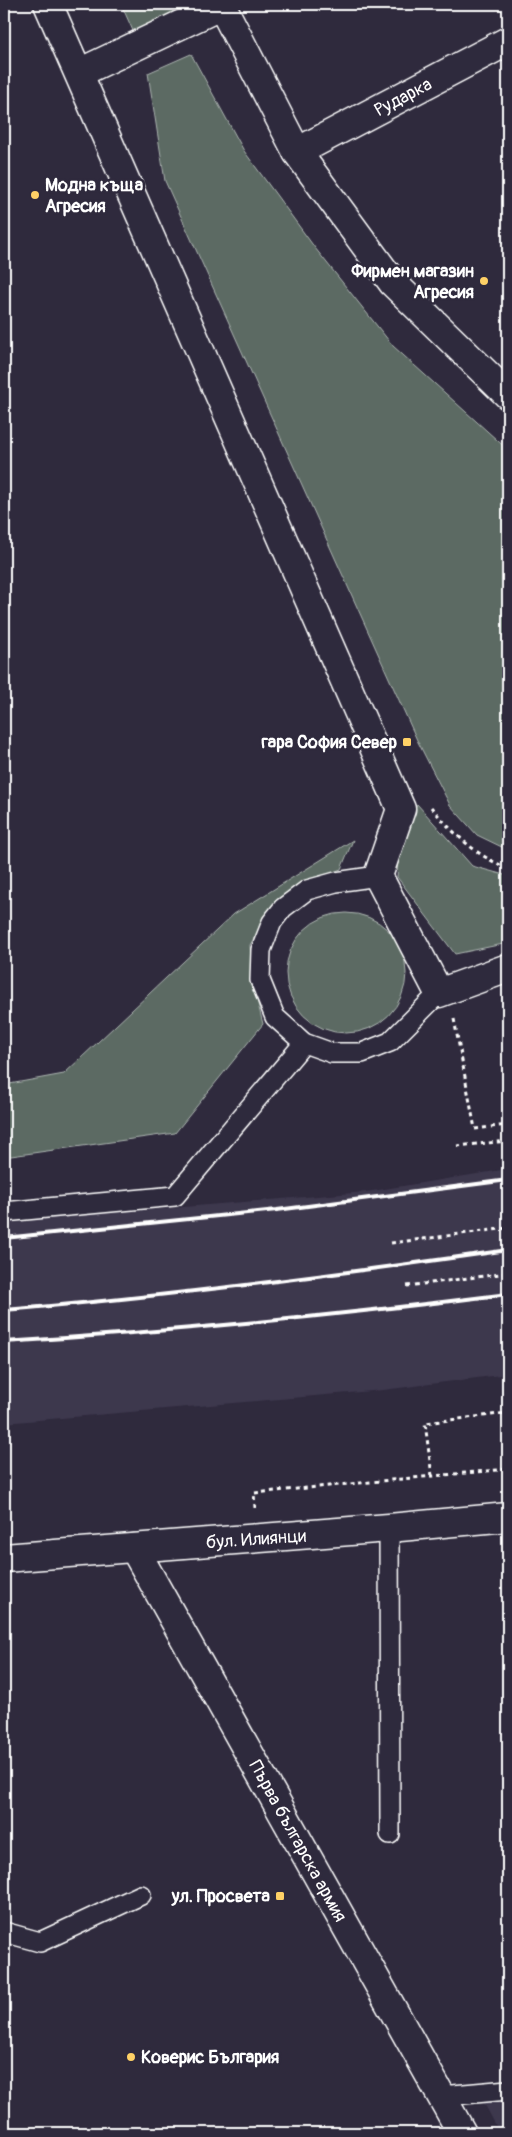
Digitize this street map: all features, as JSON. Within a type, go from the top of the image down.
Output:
[{"type":"street","points":[[48,4],[401,809],[378,876],[446,1002],[508,968]]},
{"type":"street","points":[[79,73],[222,4],[297,152],[393,283],[508,395]]},
{"type":"street","name":"Рударка","points":[[297,152],[508,42]]},
{"type":"street","name":"бул. Илиянци","points":[[4,1558],[258,1539],[508,1517]]},
{"type":"street","name":"Първа българска армия","points":[[134,1548],[462,2133]]},
{"type":"lane","points":[[378,876],[336,882],[307,890],[283,908],[272,922],[261,950],[260,980],[275,1017],[304,1043],[332,1053],[362,1052],[390,1042],[446,1002]]},
{"type":"lane","points":[[4,1212],[175,1196],[304,1043]]},
{"type":"lane","points":[[389,1528],[390,1834]]},
{"type":"lane","points":[[4,1932],[40,1942],[141,1895]]},
{"type":"lane","points":[[442,2096],[508,2090]]},
{"type":"path","points":[[426,802],[463,840],[491,862],[508,868]]},
{"type":"path","points":[[446,1002],[475,1129],[508,1125]]},
{"type":"path","points":[[457,1146],[508,1140]]},
{"type":"path","points":[[391,1243],[508,1228]]},
{"type":"path","points":[[407,1286],[508,1272]]},
{"type":"path","points":[[432,1476],[425,1423],[508,1413]]},
{"type":"path","points":[[258,1539],[254,1493],[508,1469]]},
{"type":"shaded area","points":[[508,1169],[508,1374],[383,1390],[4,1423],[4,1222],[366,1192]]},
{"type":"shaded area","points":[[508,2101],[508,2133],[500,2133],[484,2103]]},
{"type":"green space","points":[[121,4],[169,4],[175,16],[134,33]]},
{"type":"green space","points":[[191,54],[244,151],[315,248],[393,346],[508,450],[508,850],[477,835],[450,805],[417,740],[165,181],[148,73]]},
{"type":"green space","points":[[417,804],[472,866],[508,876],[508,943],[455,954],[397,877],[399,842]]},
{"type":"green space","points":[[353,840],[341,869],[305,883],[269,912],[250,945],[252,980],[263,1024],[175,1133],[4,1157],[4,1085],[64,1074],[234,914]]},
{"type":"green space","points":[[346,913],[369,917],[389,930],[402,950],[406,973],[402,996],[389,1016],[369,1029],[346,1033],[323,1029],[303,1016],[290,996],[286,973],[290,950],[303,930],[323,917]]},
{"type":"railway","points":[[4,1238],[277,1210],[508,1180]]},
{"type":"railway","points":[[4,1310],[256,1284],[508,1250]]},
{"type":"railway","points":[[4,1342],[256,1322],[508,1294]]},
{"type":"place","name":"Модна къща Агресия","points":[[35,195]]},
{"type":"place","name":"Фирмен магазин Агресия","points":[[484,281]]},
{"type":"place","name":"гара София Север","points":[[407,742]]},
{"type":"place","name":"ул. Просвета","points":[[280,1896]]},
{"type":"place","name":"Коверис България","points":[[131,2057]]}]
